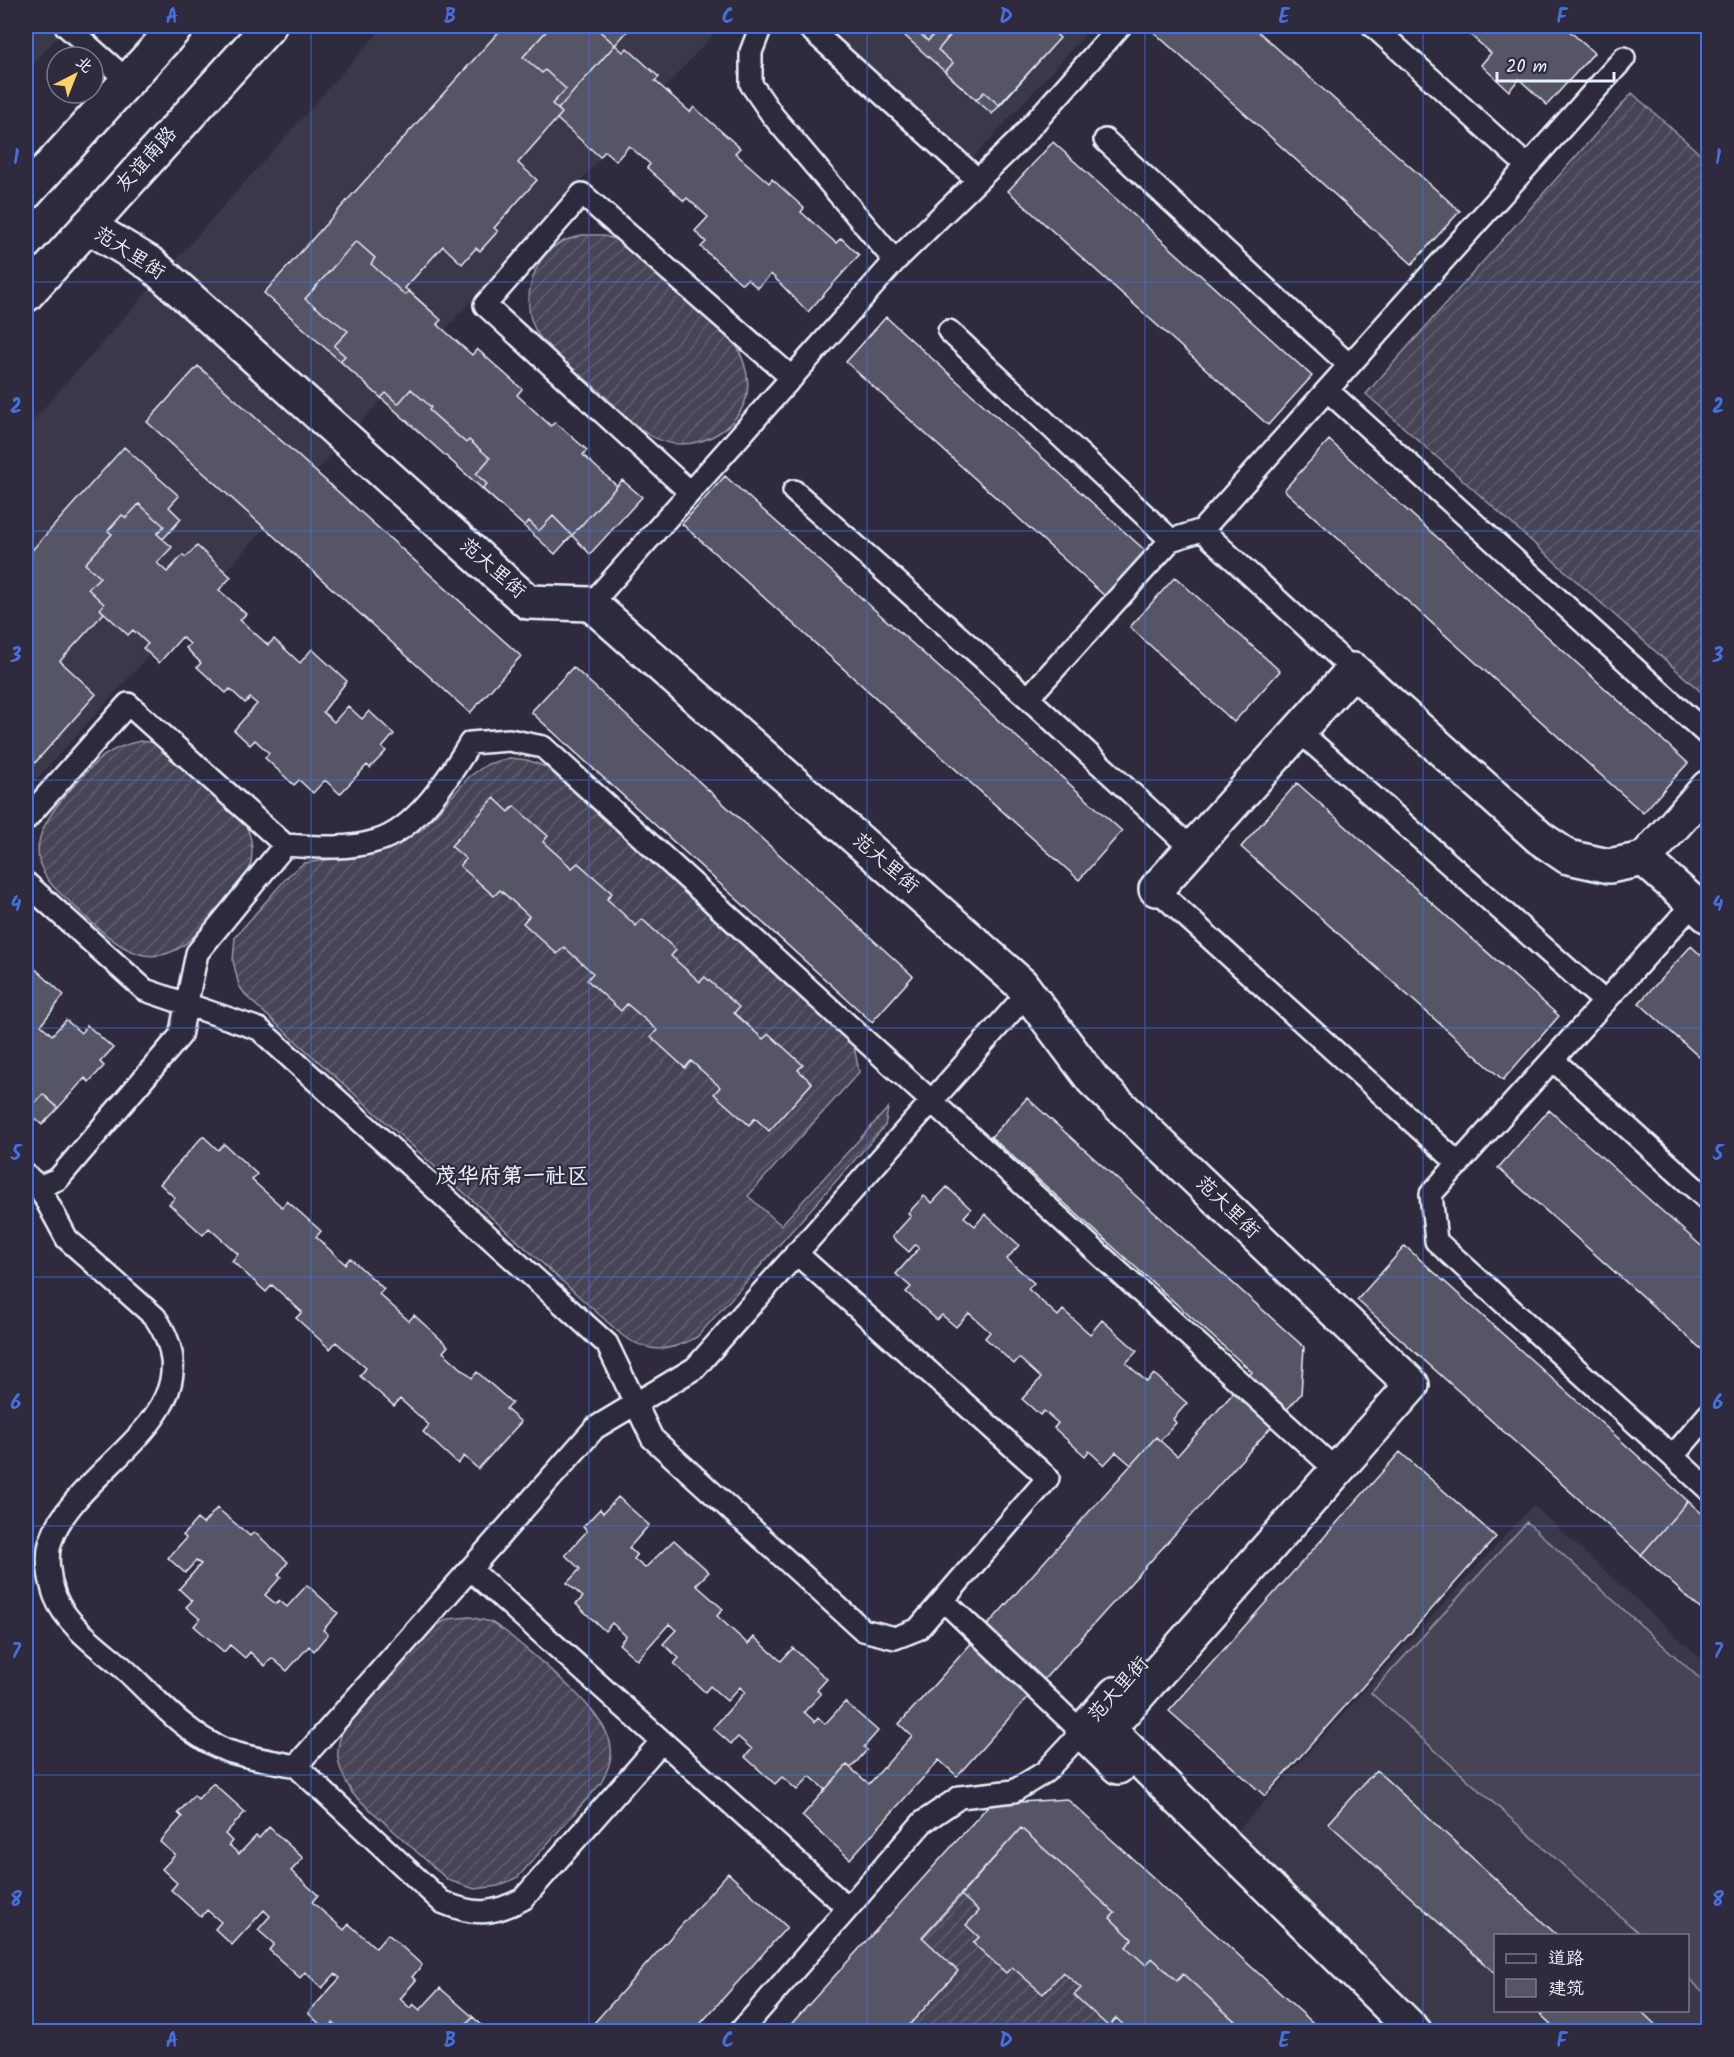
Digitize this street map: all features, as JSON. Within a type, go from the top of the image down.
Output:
[{"type":"street","points":[[26,193],[177,26]]},
{"type":"street","name":"友谊南路","points":[[26,295],[269,26]]},
{"type":"street","name":"范大里街","points":[[88,226],[151,264],[528,602],[591,604],[1021,984],[1093,1080],[1412,1385],[1095,1730]]},
{"type":"street","name":"范大里街","points":[[88,226],[139,277],[518,616],[589,621],[1016,1006],[1084,1090],[1390,1387],[1095,1730]]},
{"type":"street","points":[[1156,889],[1353,670],[1540,838],[1568,857],[1609,866],[1644,858],[1708,787]]},
{"type":"street","points":[[1644,858],[1701,910]]},
{"type":"street","name":"范大里街","points":[[1095,1730],[1402,2030]]},
{"type":"lane","points":[[66,26],[127,80]]},
{"type":"lane","points":[[761,26],[751,52],[751,84],[773,116],[896,261]]},
{"type":"lane","points":[[807,26],[978,180]]},
{"type":"lane","points":[[591,604],[896,261],[1018,141],[1120,26]]},
{"type":"lane","points":[[1373,26],[1527,166]]},
{"type":"lane","points":[[1028,698],[1171,540],[1202,530],[1624,58]]},
{"type":"lane","points":[[1105,140],[1349,365]]},
{"type":"lane","points":[[690,492],[484,305],[582,194],[792,378]]},
{"type":"lane","points":[[949,331],[1171,540]]},
{"type":"lane","points":[[1327,390],[1708,735]]},
{"type":"lane","points":[[794,491],[1028,698],[1192,849]]},
{"type":"lane","points":[[1202,530],[1353,670]]},
{"type":"lane","points":[[26,819],[128,704],[285,845],[337,848],[378,841],[414,818],[446,782],[470,743],[509,740],[543,747],[1336,1470]]},
{"type":"lane","points":[[1299,731],[1605,1002]]},
{"type":"lane","points":[[285,845],[197,953],[180,1036],[58,1179],[32,1181],[67,1239],[156,1317],[166,1333],[172,1360],[167,1399],[153,1420],[64,1515],[51,1539],[48,1569],[55,1598],[76,1626],[195,1733],[225,1750],[296,1766],[442,1902],[467,1913],[501,1911],[523,1899],[662,1741]]},
{"type":"lane","points":[[26,883],[145,990],[259,1029],[607,1344],[652,1438],[863,1630],[895,1638],[918,1629],[1048,1478],[796,1253]]},
{"type":"lane","points":[[1156,889],[1459,1164]]},
{"type":"lane","points":[[1701,910],[1605,1002],[1431,1194],[1436,1241],[1708,1489]]},
{"type":"lane","points":[[296,1766],[595,1428],[695,1368],[1016,1006]]},
{"type":"lane","points":[[1553,1060],[1708,1200]]},
{"type":"lane","points":[[1672,1456],[1708,1415]]},
{"type":"lane","points":[[470,1569],[848,1908]]},
{"type":"lane","points":[[740,2031],[923,1822],[960,1797],[1014,1791],[1046,1772],[1095,1730],[943,1600]]},
{"type":"shaded area","points":[[26,26],[67,26],[50,45],[45,45],[45,51],[26,73]]},
{"type":"shaded area","points":[[384,26],[721,26],[26,791],[26,428]]},
{"type":"shaded area","points":[[810,26],[1093,26],[967,165]]},
{"type":"shaded area","points":[[1632,93],[1708,161],[1708,698],[1366,394]]},
{"type":"shaded area","points":[[582,235],[601,235],[621,241],[732,338],[741,355],[748,383],[741,410],[722,430],[698,442],[685,444],[659,440],[633,422],[553,352],[539,336],[530,316],[529,304],[529,292],[536,269],[551,250],[562,242]]},
{"type":"shaded area","points":[[140,741],[163,746],[224,798],[246,826],[252,849],[246,878],[217,912],[179,948],[153,956],[133,952],[100,930],[48,881],[38,854],[39,840],[51,814],[86,772],[108,753]]},
{"type":"shaded area","points":[[510,758],[527,760],[546,767],[854,1046],[859,1072],[748,1196],[781,1225],[888,1108],[885,1126],[697,1337],[677,1346],[651,1348],[623,1336],[248,998],[239,986],[233,961],[235,937],[289,875],[304,863],[365,855],[392,846],[423,829],[470,776],[488,764]]},
{"type":"shaded area","points":[[1533,1505],[1708,1665],[1708,2031],[1442,2031],[1229,1840]]},
{"type":"shaded area","points":[[1527,1522],[1708,1686],[1708,1996],[1689,1979],[1689,1934],[1640,1934],[1371,1693]]},
{"type":"shaded area","points":[[470,1617],[491,1622],[505,1631],[567,1684],[596,1716],[606,1732],[611,1747],[609,1766],[601,1783],[518,1877],[498,1886],[475,1889],[448,1880],[353,1794],[343,1775],[338,1758],[339,1741],[347,1721],[429,1630],[448,1619]]},
{"type":"shaded area","points":[[997,1857],[1183,2032],[836,2032]]},
{"type":"building","points":[[26,26],[37,26],[26,39]]},
{"type":"building","points":[[504,26],[632,26],[558,109],[562,113],[518,163],[537,180],[494,228],[498,231],[480,251],[476,248],[462,264],[443,246],[405,288],[441,320],[437,324],[472,355],[477,349],[522,389],[517,395],[551,426],[555,422],[587,450],[583,455],[617,486],[555,554],[264,293]]},
{"type":"building","points":[[551,26],[594,26],[623,52],[627,48],[659,77],[655,81],[690,112],[694,107],[740,148],[735,153],[769,183],[772,179],[804,208],[801,212],[836,243],[841,238],[859,255],[808,312],[771,274],[758,288],[747,279],[742,284],[701,247],[706,242],[695,231],[708,217],[687,198],[684,201],[647,168],[650,164],[629,146],[616,161],[605,151],[600,157],[557,119],[562,113],[552,104],[566,89],[545,70],[542,73],[523,57]]},
{"type":"building","points":[[894,26],[941,26],[928,41],[913,27],[905,35]]},
{"type":"building","points":[[894,26],[1056,26],[1052,30],[1060,38],[992,114]]},
{"type":"building","points":[[958,26],[1047,26],[1060,38],[999,105],[984,92],[976,100],[945,72],[953,63],[938,50]]},
{"type":"building","points":[[1147,26],[1252,26],[1460,211],[1412,264]]},
{"type":"building","points":[[1460,26],[1564,26],[1594,53],[1547,105],[1519,79],[1509,91],[1481,65],[1491,53]]},
{"type":"building","points":[[1053,142],[1312,376],[1268,425],[1008,191]]},
{"type":"building","points":[[356,241],[375,258],[371,264],[405,295],[409,291],[441,320],[437,324],[472,355],[477,349],[522,389],[517,395],[551,426],[555,422],[587,450],[583,455],[617,486],[622,480],[642,497],[590,554],[553,516],[539,531],[529,521],[524,526],[482,489],[487,484],[476,474],[490,458],[469,440],[466,443],[429,410],[431,407],[411,389],[398,404],[386,393],[381,398],[340,361],[345,356],[334,346],[348,331],[305,299]]},
{"type":"building","points":[[886,317],[1148,553],[1107,598],[846,362]]},
{"type":"building","points":[[198,366],[521,656],[470,713],[147,422]]},
{"type":"building","points":[[1329,440],[1688,763],[1643,813],[1284,490]]},
{"type":"building","points":[[124,447],[179,496],[169,507],[181,519],[163,539],[157,534],[164,526],[139,504],[126,518],[122,515],[108,531],[112,534],[85,564],[100,577],[88,589],[104,604],[100,609],[104,613],[60,661],[96,694],[26,773],[26,557]]},
{"type":"building","points":[[725,476],[1122,831],[1079,880],[682,524]]},
{"type":"building","points":[[139,504],[164,526],[157,534],[172,547],[157,563],[167,572],[183,555],[186,557],[197,546],[231,577],[219,590],[246,614],[240,620],[268,645],[274,639],[300,663],[312,649],[347,681],[323,712],[334,722],[348,706],[362,719],[369,711],[394,734],[382,748],[386,751],[370,768],[367,765],[340,794],[325,780],[313,793],[299,780],[294,785],[265,758],[269,753],[255,740],[250,745],[234,730],[257,704],[250,698],[245,703],[230,689],[226,693],[197,667],[201,663],[186,648],[190,644],[182,637],[159,663],[143,648],[148,644],[133,630],[128,635],[100,609],[104,604],[88,589],[100,577],[85,564],[112,534],[108,531],[122,515],[126,518]]},
{"type":"building","points":[[1175,577],[1280,671],[1234,722],[1130,627]]},
{"type":"building","points":[[573,667],[913,976],[872,1022],[531,712]]},
{"type":"building","points":[[1297,783],[1559,1016],[1503,1080],[1241,847]]},
{"type":"building","points":[[494,798],[509,812],[514,806],[548,836],[543,842],[572,868],[578,863],[612,893],[607,899],[636,926],[642,919],[676,950],[671,956],[700,982],[705,977],[739,1007],[734,1013],[763,1039],[769,1034],[803,1065],[798,1070],[812,1083],[769,1131],[755,1118],[749,1125],[714,1094],[720,1087],[691,1061],[685,1068],[651,1037],[657,1030],[627,1004],[621,1011],[587,980],[593,973],[564,947],[557,954],[523,923],[529,916],[500,890],[494,896],[460,866],[466,859],[451,846]]},
{"type":"building","points":[[1691,946],[1708,962],[1708,1065],[1639,1003]]},
{"type":"building","points":[[30,964],[64,995],[41,1025],[52,1035],[66,1020],[81,1033],[87,1025],[113,1048],[100,1062],[104,1066],[89,1082],[85,1078],[58,1108],[43,1094],[31,1107],[26,1101],[26,969]]},
{"type":"building","points":[[43,1094],[58,1108],[42,1125],[26,1110],[26,1101],[31,1107]]},
{"type":"building","points":[[1027,1098],[1304,1347],[1301,1394],[957,1776],[939,1760],[850,1859],[802,1816],[847,1765],[869,1784],[912,1736],[899,1724],[1156,1437],[1177,1456],[1252,1372],[991,1137]]},
{"type":"building","points":[[1549,1110],[1708,1252],[1708,1355],[1498,1168]]},
{"type":"building","points":[[203,1136],[218,1150],[224,1144],[257,1174],[252,1180],[282,1207],[287,1201],[321,1231],[316,1237],[345,1264],[350,1258],[384,1289],[379,1294],[409,1321],[414,1315],[448,1346],[443,1352],[472,1378],[477,1372],[512,1403],[506,1409],[521,1422],[478,1469],[464,1456],[458,1464],[423,1432],[429,1425],[400,1399],[394,1406],[360,1376],[366,1368],[336,1342],[330,1349],[296,1318],[302,1312],[272,1285],[266,1292],[232,1261],[238,1254],[209,1228],[203,1235],[169,1204],[175,1198],[160,1184]]},
{"type":"building","points":[[947,1187],[971,1209],[964,1217],[975,1226],[985,1214],[1019,1245],[1007,1259],[1034,1283],[1028,1289],[1058,1316],[1063,1310],[1090,1334],[1102,1320],[1137,1351],[1126,1363],[1147,1382],[1154,1374],[1187,1403],[1173,1419],[1176,1423],[1160,1441],[1156,1437],[1131,1465],[1116,1452],[1104,1465],[1089,1451],[1085,1456],[1054,1428],[1058,1423],[1044,1411],[1040,1415],[1022,1399],[1041,1378],[1019,1358],[1014,1364],[985,1338],[990,1332],[969,1313],[956,1327],[942,1315],[937,1320],[906,1292],[911,1287],[896,1274],[919,1248],[915,1245],[909,1252],[892,1237],[911,1216],[908,1213],[924,1196],[932,1203]]},
{"type":"building","points":[[1405,1246],[1688,1501],[1641,1555],[1357,1300]]},
{"type":"building","points":[[1400,1452],[1496,1537],[1265,1796],[1169,1711]]},
{"type":"building","points":[[618,1497],[649,1525],[629,1548],[637,1555],[634,1559],[645,1568],[674,1540],[709,1572],[696,1585],[723,1609],[717,1616],[748,1644],[754,1637],[781,1661],[793,1648],[827,1679],[817,1690],[821,1694],[804,1712],[815,1722],[818,1718],[825,1724],[845,1702],[878,1731],[864,1747],[867,1750],[851,1768],[847,1765],[825,1790],[810,1776],[797,1790],[782,1777],[775,1784],[745,1757],[752,1749],[738,1737],[731,1744],[713,1728],[745,1692],[740,1687],[727,1701],[710,1686],[705,1692],[674,1664],[679,1658],[663,1644],[676,1630],[669,1624],[637,1660],[619,1644],[626,1636],[612,1623],[605,1631],[576,1604],[583,1597],[567,1583],[580,1569],[565,1555],[587,1531],[583,1527],[600,1509],[603,1513]]},
{"type":"building","points":[[1688,1501],[1708,1519],[1708,1616],[1641,1555]]},
{"type":"building","points":[[217,1508],[250,1536],[254,1532],[288,1562],[278,1575],[281,1577],[265,1595],[276,1604],[279,1600],[287,1607],[307,1585],[338,1613],[323,1630],[328,1634],[314,1651],[309,1646],[287,1671],[272,1658],[265,1666],[250,1652],[245,1658],[230,1645],[224,1652],[194,1626],[200,1619],[186,1607],[192,1601],[179,1589],[201,1564],[196,1561],[185,1573],[168,1558],[186,1538],[183,1535],[197,1519],[203,1524]]},
{"type":"building","points":[[1376,1770],[1556,1934],[1494,1934],[1494,1972],[1328,1823]]},
{"type":"building","points":[[213,1783],[245,1812],[225,1834],[232,1841],[229,1845],[239,1854],[256,1836],[259,1838],[269,1827],[303,1858],[291,1871],[318,1895],[312,1902],[344,1930],[349,1924],[376,1948],[388,1934],[422,1965],[412,1977],[416,1980],[400,1999],[410,2008],[413,2004],[420,2010],[440,1988],[473,2017],[460,2032],[343,2032],[333,2023],[326,2030],[308,2013],[340,1978],[335,1974],[322,1988],[305,1972],[300,1978],[269,1950],[274,1944],[258,1930],[270,1916],[264,1910],[232,1945],[215,1929],[221,1922],[207,1910],[201,1917],[171,1890],[177,1883],[162,1869],[175,1855],[160,1842],[182,1817],[178,1813],[194,1795],[198,1799]]},
{"type":"building","points":[[1067,1799],[1323,2032],[1247,2032],[1183,1974],[1177,1981],[1152,1958],[1146,1965],[1126,1947],[1132,1939],[1110,1918],[1115,1913],[1021,1828],[922,1937],[958,1971],[903,2032],[844,2032],[839,2027],[834,2032],[784,2032],[990,1804]]},
{"type":"building","points":[[1021,1828],[1115,1913],[1110,1918],[1132,1939],[1126,1947],[1146,1965],[1152,1958],[1177,1981],[1183,1974],[1247,2032],[1131,2032],[1116,2018],[1109,2027],[1074,1995],[1081,1988],[1063,1972],[1043,1994],[1012,1967],[1006,1973],[973,1943],[979,1937],[966,1925],[979,1911],[961,1895]]},
{"type":"building","points":[[728,1873],[787,1927],[693,2032],[586,2032]]},
{"type":"building","points":[[1538,2012],[1642,2012],[1663,2032],[1559,2032]]},
{"type":"building","points":[[473,2017],[489,2032],[460,2032]]},
{"type":"district","name":"茂华府第一社区","points":[[512,1177]]}]
